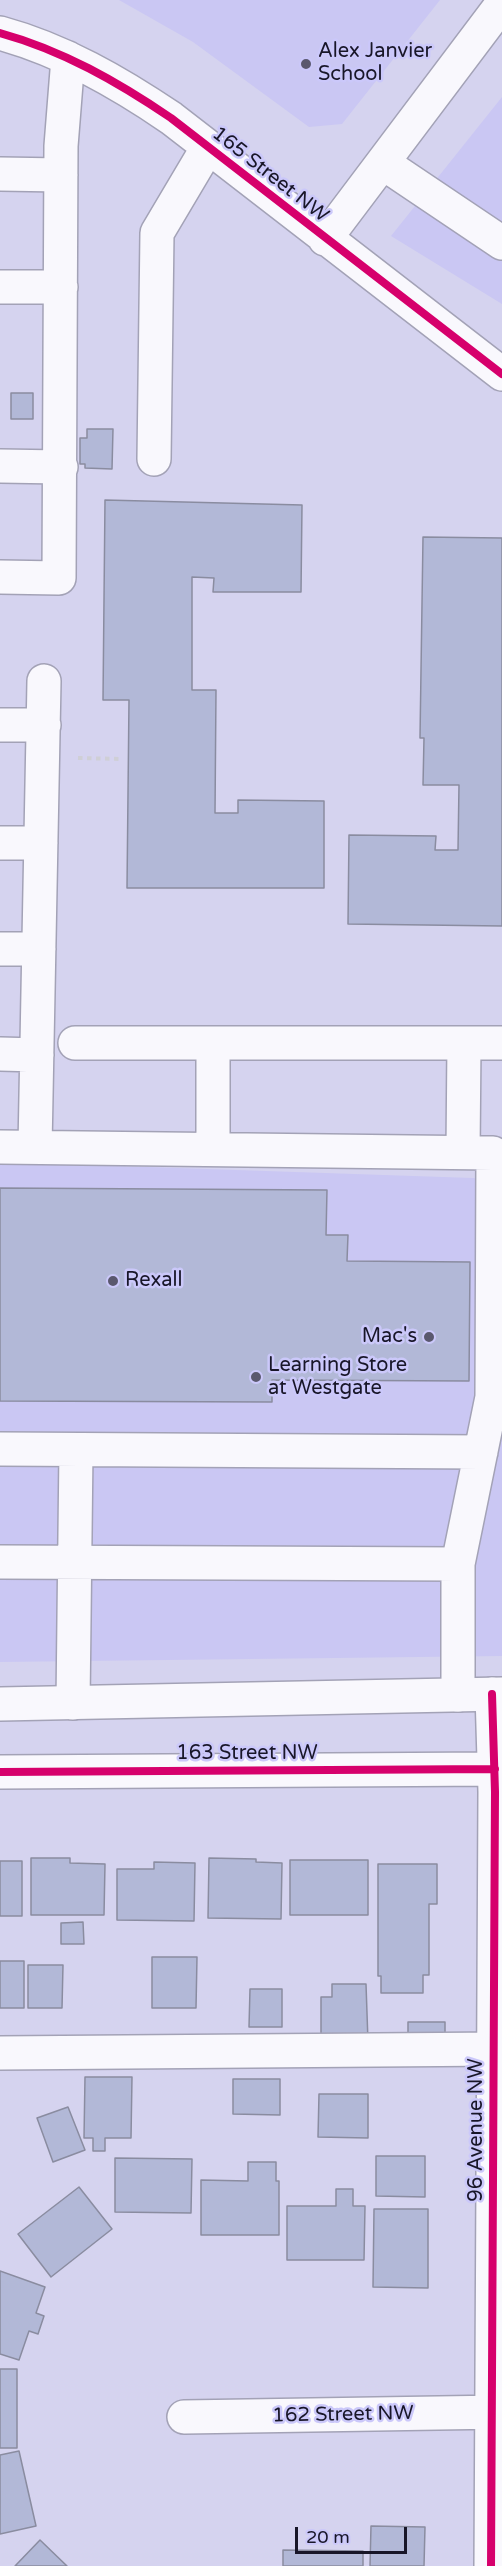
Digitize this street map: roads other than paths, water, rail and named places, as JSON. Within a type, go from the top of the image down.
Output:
[{"type":"street","points":[[326,239],[502,4]]},
{"type":"street","name":"165 Street NW","points":[[0,33],[68,58],[138,95],[502,374]]},
{"type":"street","points":[[0,577],[60,578],[61,175],[68,58]]},
{"type":"street","points":[[154,459],[157,233],[208,147]]},
{"type":"street","points":[[383,163],[502,243]]},
{"type":"street","points":[[0,174],[61,175]]},
{"type":"street","points":[[0,287],[61,287]]},
{"type":"street","points":[[0,466],[61,467]]},
{"type":"street","points":[[35,1147],[44,681]]},
{"type":"street","points":[[0,725],[44,725]]},
{"type":"street","points":[[0,843],[41,843]]},
{"type":"street","points":[[0,949],[39,949]]},
{"type":"street","points":[[75,1043],[502,1043]]},
{"type":"street","points":[[213,1043],[213,1149]]},
{"type":"street","points":[[458,1695],[458,1564],[492,1397],[486,1153],[464,1043]]},
{"type":"street","points":[[0,1054],[37,1055]]},
{"type":"street","points":[[0,1147],[486,1153]]},
{"type":"street","points":[[0,1449],[481,1452]]},
{"type":"street","points":[[73,1703],[76,1450]]},
{"type":"street","points":[[0,1562],[458,1564]]},
{"type":"street","points":[[0,1704],[497,1694]]},
{"type":"street","name":"96 Avenue NW","points":[[491,2566],[497,2412],[498,2049],[495,1769],[497,1694]]},
{"type":"street","name":"163 Street NW","points":[[0,1773],[495,1769]]},
{"type":"street","points":[[0,2054],[498,2049]]},
{"type":"street","name":"162 Street NW","points":[[184,2417],[497,2412]]},
{"type":"place","name":"Alex Janvier School","points":[[306,64]]},
{"type":"place","name":"Rexall","points":[[113,1281]]},
{"type":"place","name":"Mac's","points":[[429,1337]]},
{"type":"place","name":"Learning Store at Westgate","points":[[256,1377]]}]
